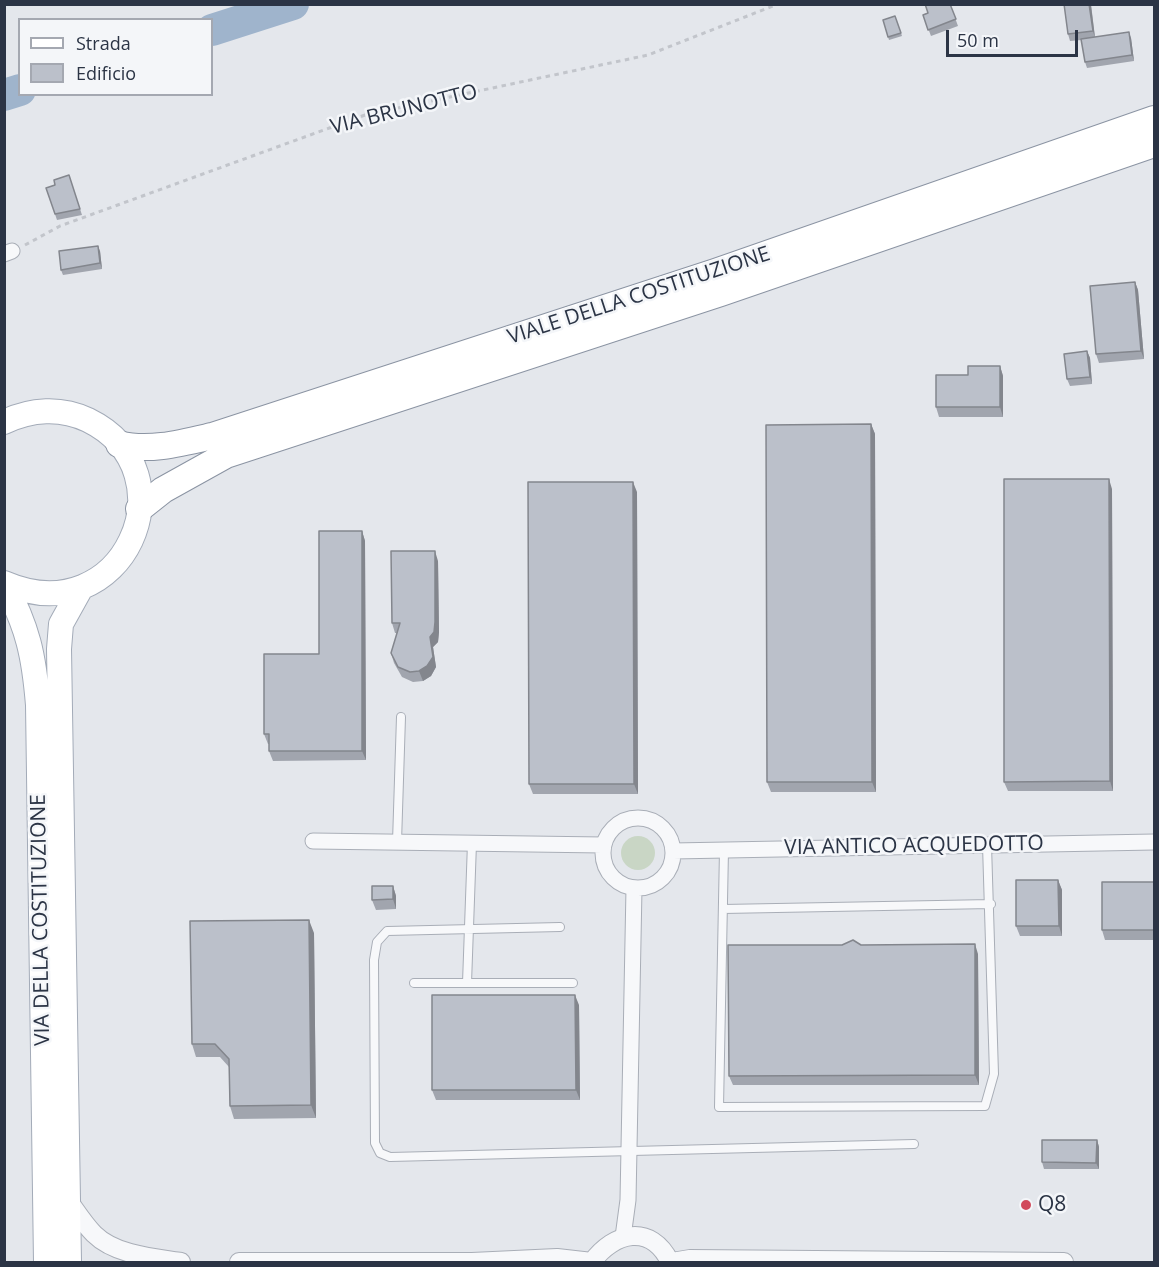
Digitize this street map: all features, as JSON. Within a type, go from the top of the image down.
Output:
[{"type":"highway","name":"VIALE DELLA COSTITUZIONE","points":[[119,444],[131,447],[154,446],[186,442],[222,432],[715,272],[1155,119]]},
{"type":"highway","name":"VIALE DELLA COSTITUZIONE","points":[[140,509],[163,490],[226,455],[732,289],[1155,144]]},
{"type":"main road","points":[[4,422],[35,412],[66,412],[95,424],[119,444],[135,475],[140,509],[132,538],[117,563],[94,582],[81,588],[50,594],[34,593],[4,583]]},
{"type":"main road","name":"VIA DELLA COSTITUZIONE","points":[[4,583],[28,634],[38,705],[46,1263]]},
{"type":"main road","name":"VIA DELLA COSTITUZIONE","points":[[69,1263],[59,649],[62,624],[81,588]]},
{"type":"street","points":[[635,817],[646,818],[665,830],[673,851],[672,863],[662,878],[646,887],[634,888],[622,885],[606,868],[603,845],[614,826],[635,817]]},
{"type":"street","points":[[313,841],[603,845]]},
{"type":"street","name":"VIA ANTICO ACQUEDOTTO","points":[[673,851],[1155,842]]},
{"type":"street","points":[[623,1237],[628,1200],[634,888]]},
{"type":"street","points":[[68,1200],[95,1235],[117,1248],[141,1256],[181,1263]]},
{"type":"street","points":[[239,1263],[472,1262],[557,1258],[592,1262],[611,1242],[623,1237],[646,1238],[665,1252],[671,1263],[702,1259],[1064,1263]]},
{"type":"lane","points":[[397,842],[401,717]]},
{"type":"lane","points":[[467,983],[472,843]]},
{"type":"lane","points":[[724,850],[719,1107],[986,1106],[994,1074],[991,904],[987,845]]},
{"type":"lane","points":[[723,909],[991,904]]},
{"type":"lane","points":[[560,927],[387,931],[377,942],[374,960],[375,1143],[380,1153],[390,1157],[629,1149],[914,1144]]},
{"type":"lane","points":[[414,983],[573,983]]},
{"type":"path","name":"VIA BRUNOTTO","points":[[8,252],[60,226],[364,115],[648,54],[778,4]]},
{"type":"green space","points":[[638,836],[650,841],[655,853],[650,865],[638,870],[626,865],[621,853],[626,841]]},
{"type":"building","points":[[925,4],[950,4],[956,19],[928,30],[923,15],[928,13]]},
{"type":"building","points":[[1064,4],[1089,4],[1093,31],[1068,34]]},
{"type":"building","points":[[895,16],[901,33],[888,37],[883,20]]},
{"type":"building","points":[[1129,32],[1132,55],[1085,62],[1081,39]]},
{"type":"building","points":[[69,175],[80,209],[55,214],[46,188],[55,185],[54,180]]},
{"type":"building","points":[[98,246],[100,263],[61,270],[59,251]]},
{"type":"building","points":[[1135,282],[1141,351],[1096,354],[1090,286]]},
{"type":"building","points":[[1087,351],[1090,377],[1067,379],[1064,354]]},
{"type":"building","points":[[968,366],[1000,366],[1000,407],[936,407],[936,375],[968,375]]},
{"type":"building","points":[[871,424],[872,782],[767,782],[766,425]]},
{"type":"building","points":[[1004,479],[1109,479],[1110,781],[1004,782]]},
{"type":"building","points":[[528,482],[633,482],[634,784],[529,784]]},
{"type":"building","points":[[319,531],[362,531],[362,751],[269,751],[269,734],[264,734],[264,654],[319,654]]},
{"type":"building","points":[[391,551],[435,551],[435,622],[434,632],[430,637],[433,657],[427,666],[419,671],[410,672],[398,667],[391,653],[400,623],[392,623]]},
{"type":"building","points":[[1016,880],[1058,880],[1059,926],[1016,926]]},
{"type":"building","points":[[1102,882],[1155,882],[1155,930],[1102,930]]},
{"type":"building","points":[[372,886],[393,886],[393,899],[372,900]]},
{"type":"building","points":[[309,920],[311,1105],[230,1106],[229,1059],[215,1044],[192,1044],[190,921]]},
{"type":"building","points":[[853,940],[861,945],[975,944],[975,1075],[729,1076],[728,945],[842,945]]},
{"type":"building","points":[[432,995],[575,995],[576,1090],[432,1090]]},
{"type":"building","points":[[1042,1140],[1097,1140],[1096,1163],[1042,1162]]},
{"type":"waterway","points":[[213,30],[293,4]]},
{"type":"waterway","points":[[4,95],[18,91]]},
{"type":"place","name":"Q8","points":[[1026,1205]]}]
